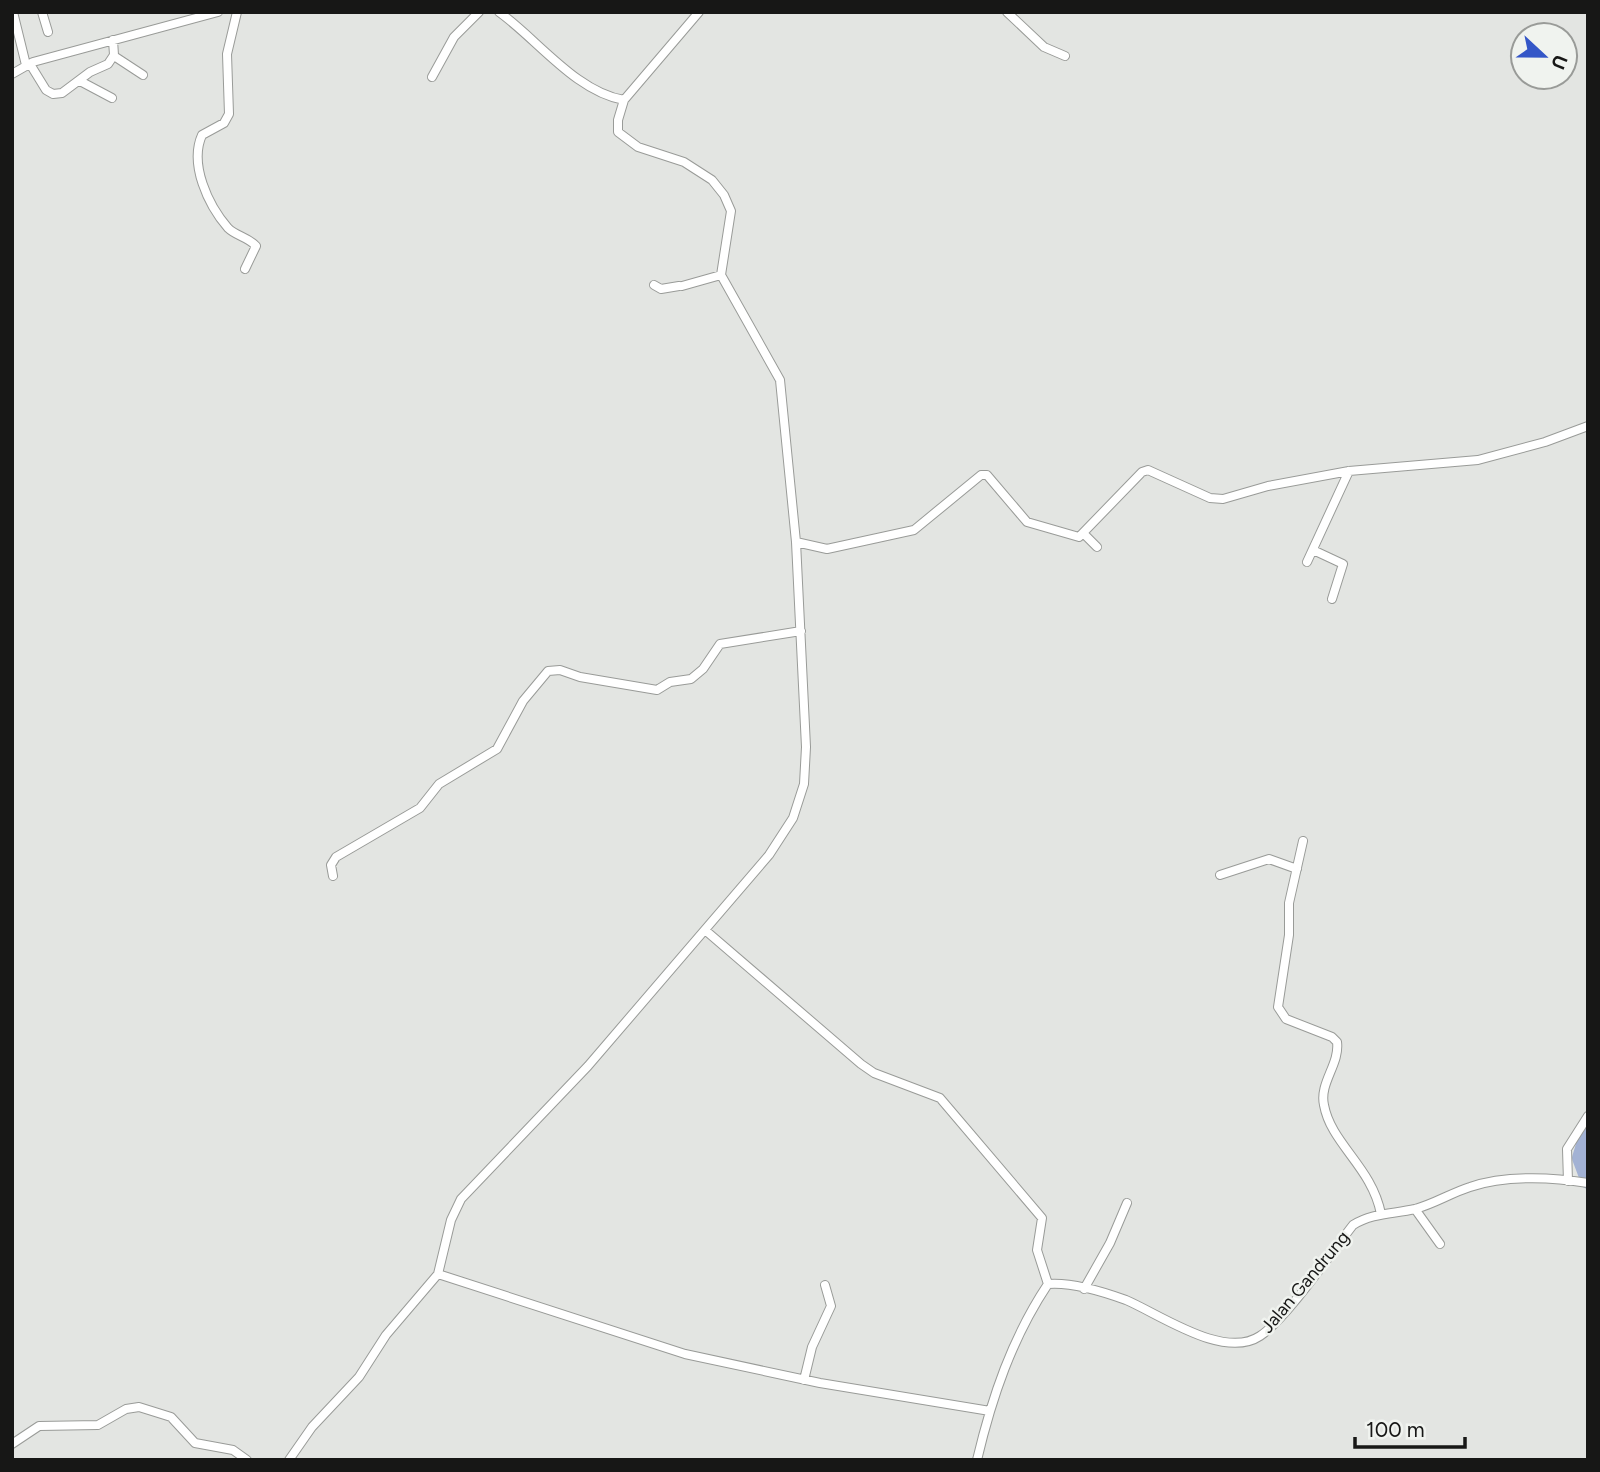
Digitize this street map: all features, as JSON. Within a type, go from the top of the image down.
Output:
[{"type":"street","points":[[13,12],[28,64],[43,87],[53,94],[69,90],[108,64],[114,56],[113,40]]},
{"type":"street","points":[[42,12],[48,32]]},
{"type":"street","points":[[176,12],[180,22]]},
{"type":"street","points":[[12,75],[28,64],[218,12]]},
{"type":"street","points":[[237,12],[227,54],[229,114],[224,123],[202,135],[198,162],[214,208],[230,230],[256,246],[245,269]]},
{"type":"street","points":[[432,77],[454,37],[479,12]]},
{"type":"street","points":[[499,12],[538,47],[593,88],[624,100]]},
{"type":"street","points":[[289,1460],[312,1427],[359,1377],[386,1335],[438,1274],[451,1220],[461,1199],[587,1066],[769,855],[793,818],[804,784],[806,747],[796,542],[780,380],[721,275],[731,211],[724,195],[712,180],[684,162],[644,149],[625,139],[617,127],[624,100],[699,12]]},
{"type":"street","points":[[1007,12],[1044,47],[1065,56]]},
{"type":"street","points":[[114,56],[143,75]]},
{"type":"street","points":[[79,81],[112,98]]},
{"type":"street","points":[[654,285],[661,289],[721,275]]},
{"type":"street","points":[[796,542],[827,549],[914,530],[981,475],[987,475],[1027,522],[1074,537],[1084,534],[1142,472],[1148,470],[1216,499],[1349,471],[1478,460],[1545,442],[1588,426]]},
{"type":"street","points":[[1307,562],[1349,471]]},
{"type":"street","points":[[1084,534],[1097,547]]},
{"type":"street","points":[[1313,550],[1343,564],[1332,599]]},
{"type":"street","points":[[333,876],[331,865],[336,857],[420,808],[439,784],[496,750],[523,702],[548,671],[560,670],[580,677],[657,690],[670,682],[691,679],[703,668],[720,644],[801,631]]},
{"type":"street","points":[[1303,841],[1289,903],[1289,935],[1278,1007],[1286,1019],[1332,1037],[1337,1042],[1325,1084],[1323,1104],[1338,1135],[1373,1185],[1381,1214]]},
{"type":"street","points":[[1220,875],[1269,859],[1297,869]]},
{"type":"street","points":[[705,930],[861,1064],[885,1077],[940,1098],[1042,1218],[1037,1251],[1048,1284],[1020,1330],[999,1378],[977,1460]]},
{"type":"street","points":[[1571,1181],[1567,1149],[1588,1116]]},
{"type":"street","name":"Jalan Gandrung","points":[[1048,1284],[1065,1284],[1124,1300],[1216,1341],[1248,1343],[1270,1328],[1353,1225],[1381,1214],[1415,1209],[1471,1187],[1496,1182],[1588,1183]]},
{"type":"street","points":[[1084,1289],[1110,1243],[1127,1203]]},
{"type":"street","points":[[1415,1209],[1440,1244]]},
{"type":"street","points":[[438,1274],[685,1354],[804,1380],[990,1411]]},
{"type":"street","points":[[804,1380],[812,1347],[831,1306],[825,1284]]},
{"type":"street","points":[[12,1444],[39,1426],[97,1425],[126,1409],[139,1407],[171,1417],[187,1438],[195,1443],[233,1450],[247,1460]]},
{"type":"waterway","points":[[1588,1128],[1579,1158],[1588,1182]]}]
